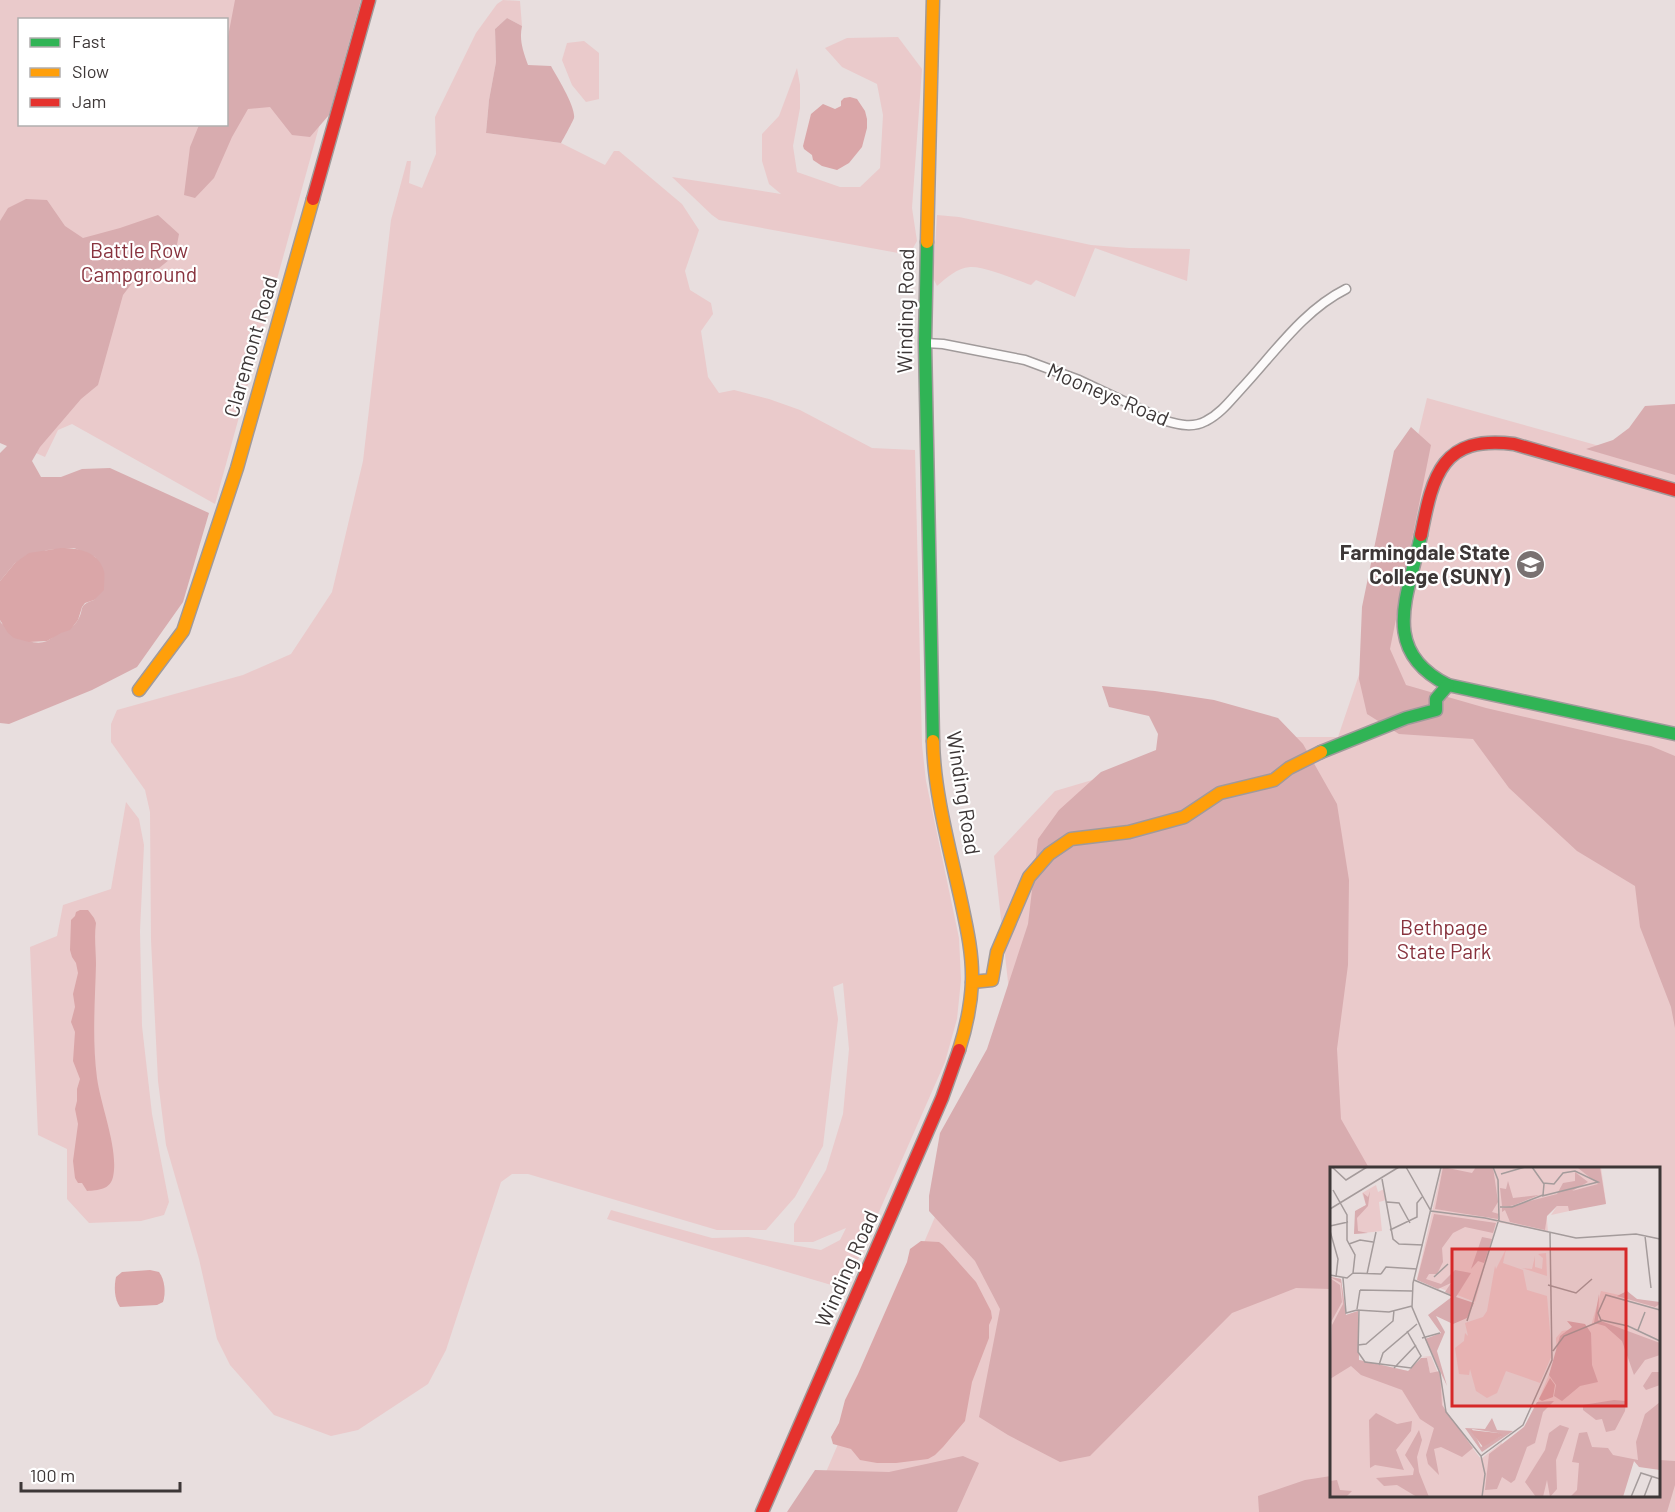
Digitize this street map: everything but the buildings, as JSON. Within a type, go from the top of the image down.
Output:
[{"type":"street","name":"Claremont Road","points":[[139,690],[183,631],[237,468],[369,0]]},
{"type":"street","name":"Winding Road","points":[[762,1512],[905,1185],[955,1065],[968,1019],[972,982],[969,942],[935,767],[925,344],[933,0]]},
{"type":"street","name":"Mooneys Road","points":[[925,344],[943,344],[1025,360],[1079,380],[1166,421],[1191,425],[1205,422],[1217,414],[1305,317],[1319,305],[1346,289]]},
{"type":"street","points":[[1675,490],[1514,444],[1480,442],[1465,447],[1452,454],[1436,481],[1428,505],[1403,618],[1410,653],[1419,667],[1431,678],[1448,685],[1675,734]]},
{"type":"street","points":[[972,982],[992,980],[997,952],[1029,877],[1049,854],[1071,839],[1129,832],[1184,817],[1220,793],[1274,780],[1289,768],[1327,748],[1406,718],[1436,710],[1436,699],[1448,685]]},
{"type":"green space","name":"Battle Row Campground","points":[[0,0],[354,0],[215,504],[72,424],[58,430],[45,457],[0,437]]},
{"type":"green space","points":[[235,0],[361,0],[329,115],[310,137],[292,135],[270,107],[248,109],[232,137],[214,178],[195,198],[184,195],[190,147],[199,126],[228,126],[228,37]]},
{"type":"green space","points":[[503,0],[520,1],[522,26],[507,18],[495,29],[496,62],[486,133],[561,143],[605,165],[614,151],[619,151],[682,204],[699,230],[685,271],[690,290],[711,303],[713,314],[701,331],[708,377],[719,393],[734,390],[800,410],[872,448],[915,450],[922,745],[926,781],[959,938],[961,980],[957,1019],[945,1062],[845,1289],[607,1219],[611,1210],[712,1238],[748,1237],[821,1250],[840,1240],[846,1228],[813,1242],[794,1242],[794,1224],[826,1170],[843,1114],[849,1049],[843,983],[833,987],[838,1019],[823,1146],[795,1197],[766,1230],[717,1230],[528,1174],[512,1174],[501,1182],[446,1350],[428,1384],[358,1430],[331,1436],[274,1415],[230,1365],[217,1339],[199,1259],[166,1145],[158,1081],[151,940],[150,812],[145,790],[111,742],[111,724],[117,710],[243,675],[291,654],[332,592],[363,461],[391,220],[407,161],[411,161],[409,183],[422,188],[436,154],[435,117],[476,33],[497,4]]},
{"type":"green space","points":[[507,18],[522,26],[521,41],[528,65],[551,66],[569,100],[574,118],[561,143],[486,133],[496,62],[495,29]]},
{"type":"green space","points":[[898,37],[922,69],[912,208],[917,241],[909,255],[719,220],[672,177],[781,194],[769,184],[762,161],[762,134],[779,116],[797,68],[800,108],[793,146],[797,172],[840,187],[860,187],[880,168],[883,115],[877,84],[842,67],[825,48],[847,38]]},
{"type":"green space","points":[[584,41],[599,53],[599,99],[586,102],[572,85],[562,60],[567,43]]},
{"type":"green space","points":[[26,199],[47,200],[65,226],[83,238],[158,215],[179,234],[175,255],[153,273],[136,278],[123,295],[98,385],[81,399],[40,447],[32,461],[41,477],[61,477],[82,469],[110,468],[209,513],[183,602],[137,667],[92,690],[9,724],[0,723],[0,620],[11,631],[28,641],[41,643],[47,641],[76,623],[83,606],[94,600],[103,582],[104,572],[95,557],[74,548],[47,550],[15,563],[0,581],[0,453],[7,446],[0,443],[0,221],[8,208]]},
{"type":"green space","points":[[937,215],[959,217],[1091,245],[1190,249],[1187,281],[1095,248],[1075,297],[1036,280],[1031,285],[976,267],[956,271],[937,286],[933,278]]},
{"type":"green space","name":"Bethpage State Park","points":[[1427,398],[1675,467],[1675,1512],[809,1512],[984,1102],[1012,1018],[994,856],[1055,791],[1150,763],[1204,737],[1338,737],[1363,663]]},
{"type":"green space","points":[[1675,404],[1675,475],[1586,449],[1613,440],[1629,428],[1645,406]]},
{"type":"green space","points":[[1411,427],[1431,445],[1390,649],[1406,685],[1486,708],[1651,746],[1675,756],[1675,1028],[1671,1007],[1640,927],[1635,886],[1577,851],[1509,788],[1473,739],[1399,734],[1367,714],[1359,679],[1362,607],[1394,451]]},
{"type":"green space","points":[[1102,686],[1214,700],[1278,718],[1303,744],[1337,804],[1349,880],[1348,965],[1337,1049],[1341,1119],[1368,1167],[1330,1167],[1330,1289],[1296,1288],[1232,1313],[1090,1456],[1060,1462],[979,1417],[1000,1309],[975,1261],[929,1211],[929,1196],[940,1133],[987,1049],[1028,924],[1038,839],[1059,810],[1101,772],[1156,750],[1158,734],[1149,716],[1109,707]]},
{"type":"green space","points":[[126,802],[139,819],[144,845],[140,931],[142,1026],[152,1114],[169,1202],[164,1215],[141,1221],[89,1223],[67,1199],[67,1149],[38,1135],[30,947],[57,936],[63,905],[111,889]]},
{"type":"green space","points":[[963,1456],[979,1463],[957,1512],[787,1512],[815,1470],[889,1472]]},
{"type":"green space","points":[[1660,1460],[1675,1461],[1675,1485],[1667,1512],[1259,1512],[1258,1496],[1305,1480],[1330,1476],[1330,1497],[1660,1497]]},
{"type":"shaded area","points":[[844,98],[857,99],[867,119],[862,147],[849,163],[837,170],[822,166],[813,160],[812,155],[803,146],[811,114],[823,104],[835,109],[841,106]]},
{"type":"shaded area","points":[[61,548],[87,552],[97,559],[104,571],[104,590],[94,600],[85,603],[78,620],[70,630],[47,641],[29,642],[14,638],[0,620],[0,581],[15,563],[29,553]]},
{"type":"shaded area","points":[[80,910],[88,910],[96,923],[95,1063],[114,1154],[113,1177],[109,1185],[87,1191],[75,1178],[73,1161],[78,1124],[75,1109],[80,1079],[73,1061],[75,1032],[71,1022],[75,1007],[73,994],[78,973],[70,950],[71,920]]},
{"type":"shaded area","points":[[921,1241],[939,1242],[976,1282],[991,1311],[989,1338],[972,1382],[965,1421],[935,1455],[928,1459],[896,1463],[860,1460],[851,1449],[833,1444],[831,1437],[839,1423],[845,1400],[907,1262],[910,1249]]},
{"type":"shaded area","points":[[150,1270],[159,1272],[163,1279],[165,1291],[163,1302],[157,1305],[120,1307],[115,1292],[116,1277],[122,1272]]},
{"type":"traffic: fast","points":[[927,242],[925,343],[933,741]]},
{"type":"traffic: fast","points":[[1421,535],[1406,599],[1404,619],[1406,638],[1413,655],[1426,671],[1448,685],[1675,734]]},
{"type":"traffic: fast","points":[[1321,752],[1406,718],[1436,710],[1436,699],[1448,685]]},
{"type":"traffic: slow","points":[[927,242],[933,0]]},
{"type":"traffic: slow","points":[[139,690],[183,631],[237,468],[313,199]]},
{"type":"traffic: slow","points":[[933,741],[939,799],[967,928],[971,960],[971,999],[959,1050]]},
{"type":"traffic: slow","points":[[972,982],[992,980],[997,952],[1029,877],[1049,854],[1071,839],[1129,832],[1184,817],[1220,793],[1274,780],[1289,768],[1321,752]]},
{"type":"traffic: jam","points":[[313,199],[369,0]]},
{"type":"traffic: jam","points":[[1421,535],[1430,494],[1437,477],[1445,463],[1456,453],[1471,446],[1490,443],[1514,444],[1675,490]]},
{"type":"traffic: jam","points":[[762,1512],[942,1098],[959,1050]]},
{"type":"place","name":"Farmingdale State College (SUNY)","points":[[1531,565]]}]
